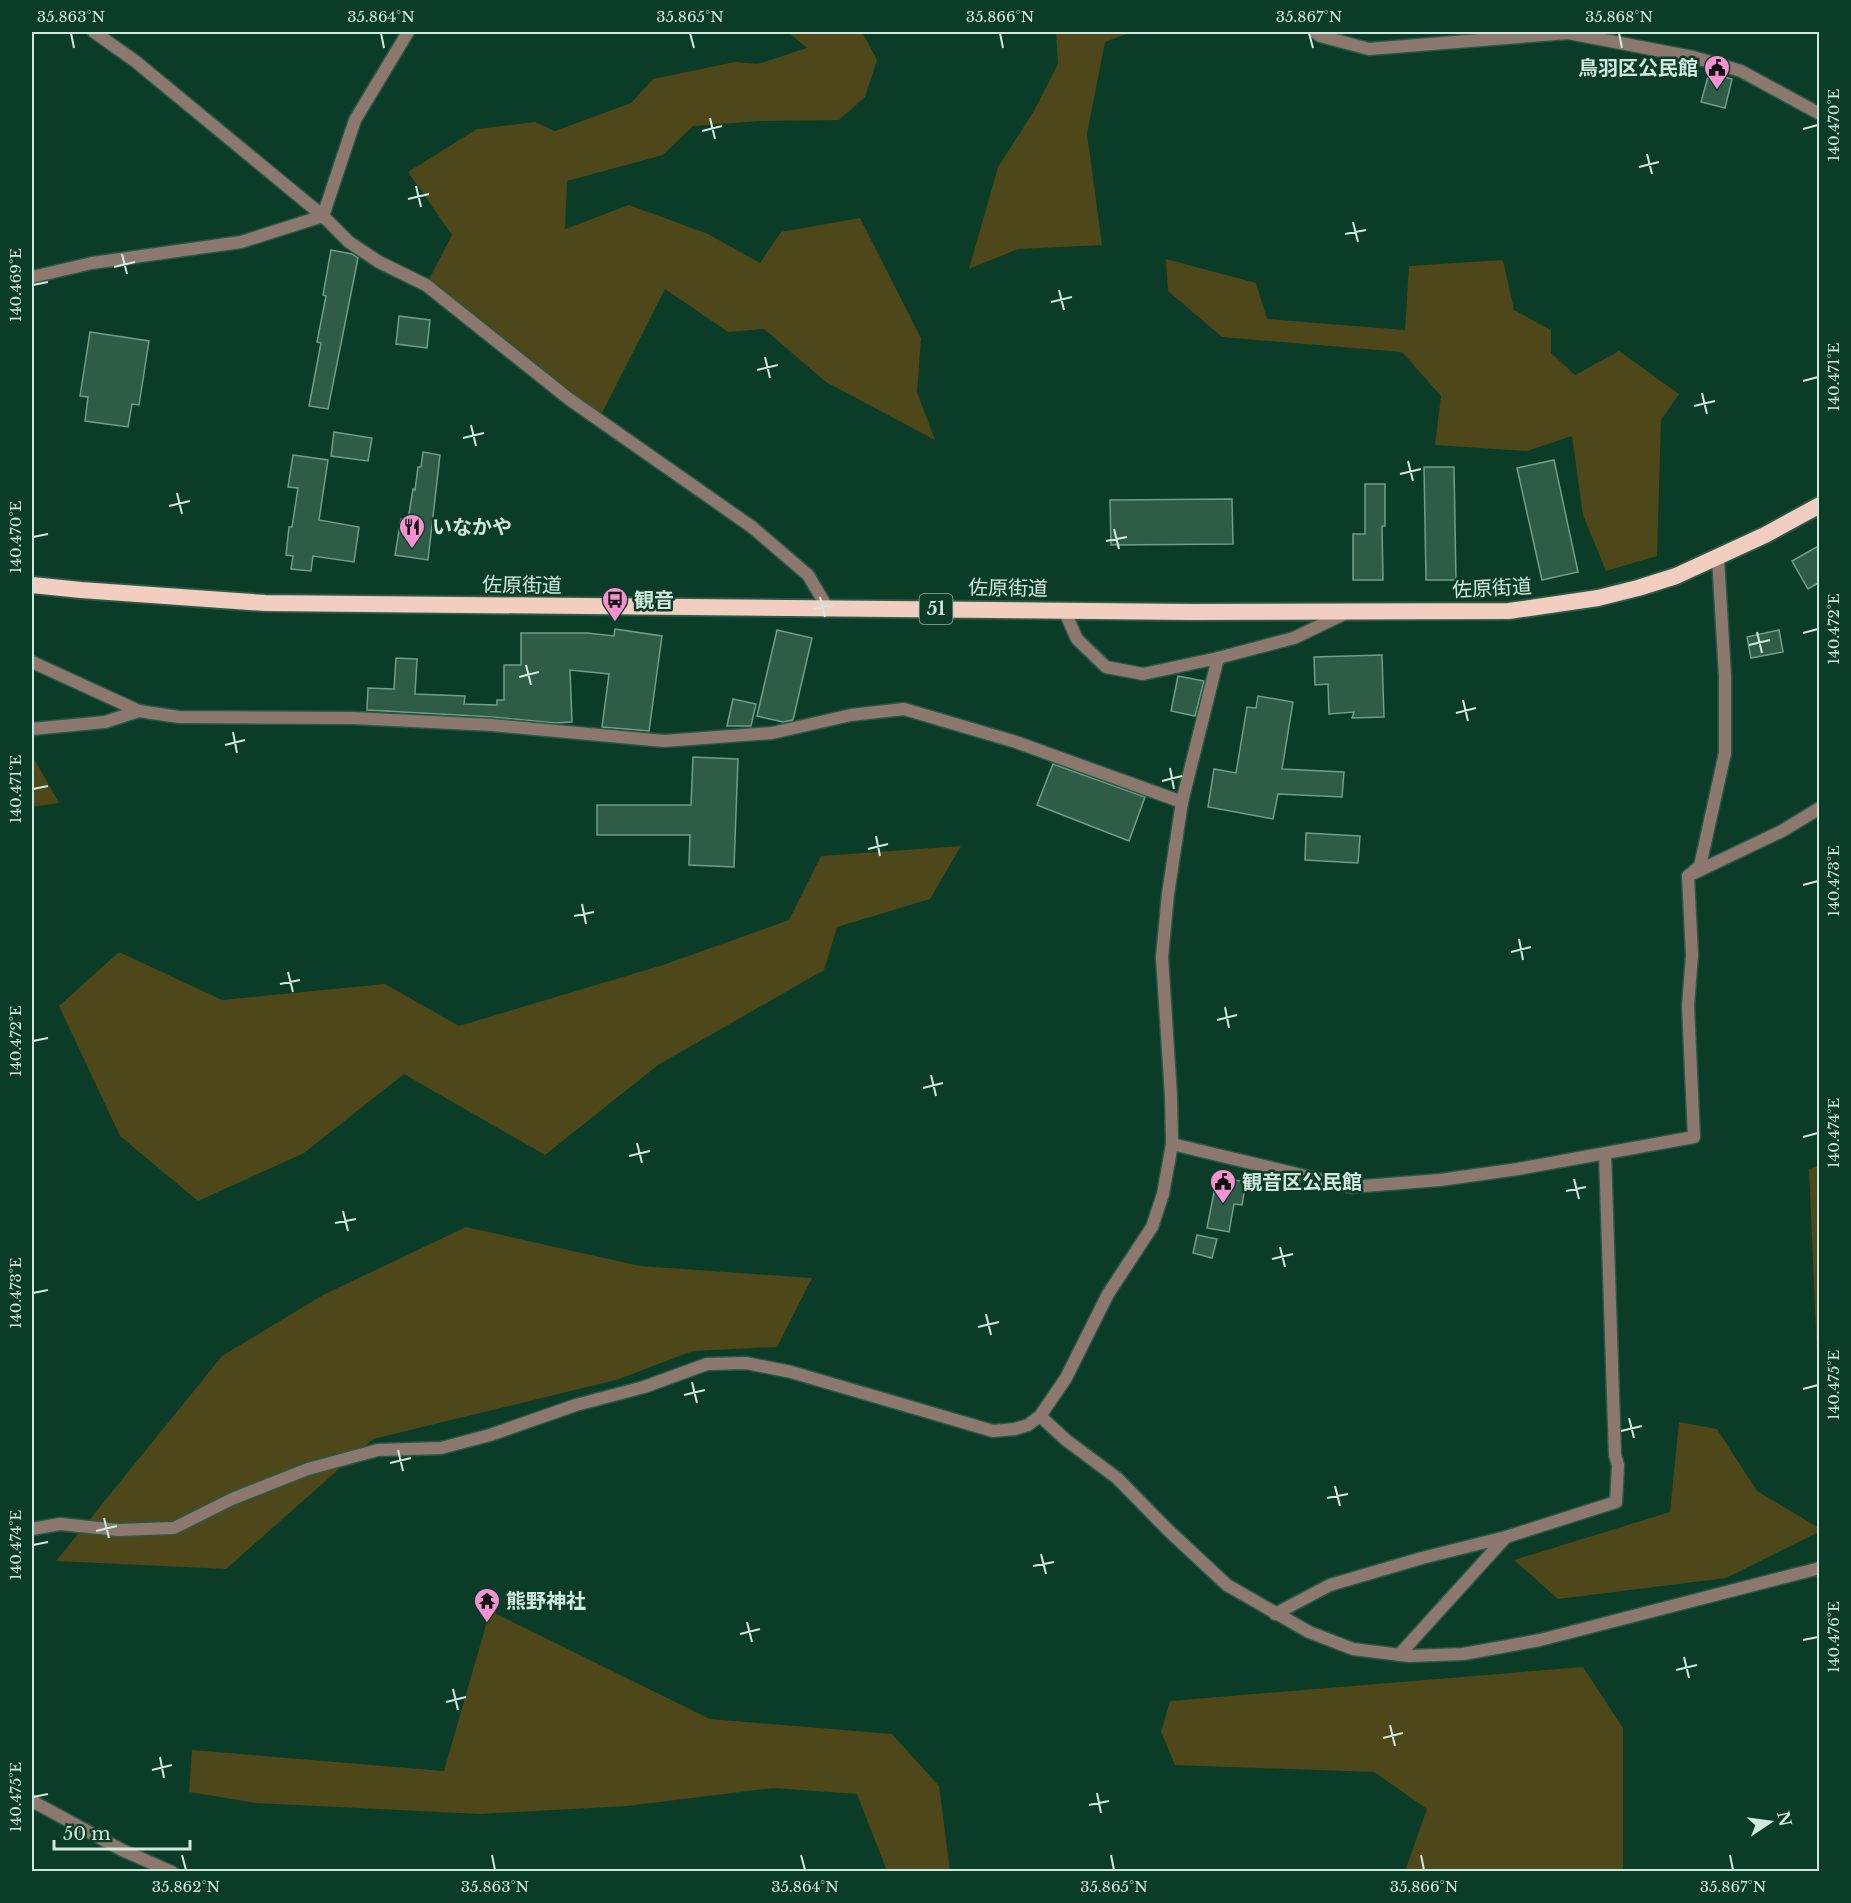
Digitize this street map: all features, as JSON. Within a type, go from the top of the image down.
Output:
[{"type":"highway","name":"佐原街道","points":[[32,585],[265,603],[1064,610],[1509,611],[1598,598],[1676,576],[1765,535],[1820,505]]},
{"type":"street","points":[[94,32],[135,61],[323,216],[349,242],[379,262],[426,285],[569,399],[752,527],[808,575],[827,607]]},
{"type":"street","points":[[323,216],[355,120],[408,32]]},
{"type":"street","points":[[1315,32],[1320,36],[1369,49],[1568,33],[1693,57],[1741,71],[1820,114]]},
{"type":"street","points":[[32,277],[92,263],[241,242],[323,216]]},
{"type":"street","points":[[1688,876],[1700,866],[1725,753],[1725,676],[1718,558]]},
{"type":"street","points":[[1064,610],[1077,639],[1106,667],[1143,674],[1218,658],[1294,638],[1350,611]]},
{"type":"street","points":[[32,1529],[60,1524],[118,1530],[174,1528],[232,1499],[308,1469],[378,1450],[441,1448],[490,1435],[576,1405],[644,1387],[707,1364],[746,1363],[791,1372],[993,1431],[1028,1425],[1040,1416],[1066,1378],[1108,1294],[1152,1227],[1162,1194],[1172,1144],[1162,957],[1168,894],[1182,802],[1218,658]]},
{"type":"street","points":[[32,662],[139,711],[179,717],[353,718],[492,725],[664,741],[772,733],[850,715],[904,709],[1016,742],[1182,802]]},
{"type":"street","points":[[32,729],[105,722],[139,711]]},
{"type":"street","points":[[1688,876],[1782,831],[1820,808]]},
{"type":"street","points":[[1172,1144],[1351,1186],[1440,1180],[1605,1154],[1694,1137],[1688,1006],[1692,955],[1688,876]]},
{"type":"street","points":[[1275,1614],[1330,1585],[1422,1558],[1506,1537],[1616,1502],[1618,1465],[1605,1154]]},
{"type":"street","points":[[1040,1416],[1066,1440],[1117,1478],[1227,1585],[1309,1632],[1353,1649],[1399,1655],[1463,1654],[1540,1640],[1820,1568]]},
{"type":"street","points":[[1399,1655],[1506,1537]]},
{"type":"street","points":[[32,1801],[122,1850],[172,1872]]},
{"type":"shaded area","points":[[788,32],[862,32],[877,60],[865,97],[839,120],[760,121],[693,126],[663,155],[567,181],[565,229],[629,205],[708,234],[760,263],[781,232],[860,218],[921,338],[917,392],[935,440],[826,382],[764,329],[728,332],[665,289],[599,419],[426,285],[452,235],[408,172],[477,129],[535,122],[555,131],[631,103],[653,79],[735,62],[758,64],[807,48]]},
{"type":"shaded area","points":[[1056,32],[1132,32],[1105,42],[1087,134],[1102,245],[1018,249],[969,269],[998,167],[1034,111],[1058,64]]},
{"type":"shaded area","points":[[1166,259],[1256,283],[1267,319],[1405,330],[1409,266],[1503,260],[1514,310],[1551,330],[1551,353],[1575,375],[1619,351],[1679,394],[1661,420],[1657,556],[1606,571],[1583,515],[1572,436],[1527,451],[1435,445],[1441,396],[1402,352],[1222,337],[1168,291]]},
{"type":"shaded area","points":[[32,755],[59,803],[32,807]]},
{"type":"shaded area","points":[[961,846],[930,899],[837,927],[824,970],[658,1065],[545,1155],[404,1074],[304,1153],[198,1201],[120,1136],[59,1006],[119,952],[222,1000],[385,984],[459,1026],[663,965],[789,920],[821,856]]},
{"type":"shaded area","points":[[1820,1166],[1819,1357],[1817,1356],[1809,1169]]},
{"type":"shaded area","points":[[466,1227],[640,1266],[812,1278],[777,1347],[693,1351],[616,1380],[373,1439],[226,1569],[56,1561],[222,1356],[323,1295]]},
{"type":"shaded area","points":[[1679,1422],[1717,1429],[1757,1491],[1819,1528],[1819,1532],[1726,1578],[1558,1599],[1514,1560],[1670,1512]]},
{"type":"shaded area","points":[[490,1611],[710,1719],[892,1734],[939,1786],[950,1871],[887,1871],[857,1794],[773,1788],[627,1806],[480,1814],[256,1803],[189,1792],[192,1750],[444,1771]]},
{"type":"shaded area","points":[[1583,1667],[1623,1728],[1623,1871],[1405,1871],[1427,1809],[1374,1772],[1175,1765],[1161,1732],[1170,1701]]},
{"type":"building","name":"鳥羽区公民館","points":[[1709,73],[1732,79],[1725,108],[1701,102]]},
{"type":"building","points":[[331,250],[352,254],[358,258],[328,409],[309,406],[321,343],[317,342],[326,296],[323,295]]},
{"type":"building","points":[[399,316],[430,320],[427,348],[396,344]]},
{"type":"building","points":[[90,332],[149,341],[139,405],[132,404],[128,427],[85,421],[88,397],[80,396]]},
{"type":"building","points":[[334,432],[372,438],[368,461],[331,456]]},
{"type":"building","points":[[423,452],[440,455],[428,560],[395,555],[401,519],[408,520]]},
{"type":"building","points":[[293,455],[328,460],[319,520],[359,527],[354,562],[313,556],[311,571],[291,569],[293,556],[286,555],[289,527],[292,527],[298,488],[288,487]]},
{"type":"building","points":[[1554,460],[1578,572],[1542,580],[1517,468]]},
{"type":"building","points":[[1424,467],[1454,467],[1456,580],[1426,580]]},
{"type":"building","points":[[1365,484],[1385,484],[1385,526],[1382,526],[1383,580],[1353,580],[1353,534],[1365,534]]},
{"type":"building","points":[[1232,499],[1233,544],[1111,545],[1110,500]]},
{"type":"building","points":[[1820,545],[1820,582],[1808,589],[1792,561]]},
{"type":"building","points":[[615,629],[662,636],[649,731],[602,727],[609,674],[570,670],[572,722],[555,723],[367,710],[368,688],[394,689],[396,658],[417,659],[415,694],[465,696],[464,704],[497,705],[497,700],[504,700],[504,665],[521,665],[521,633],[587,633],[614,636]]},
{"type":"building","points":[[777,630],[812,638],[793,720],[783,722],[757,716]]},
{"type":"building","points":[[1779,630],[1783,652],[1751,658],[1747,637]]},
{"type":"building","points":[[1382,655],[1384,717],[1352,718],[1354,712],[1329,714],[1328,684],[1315,685],[1314,657]]},
{"type":"building","points":[[1178,676],[1204,681],[1195,716],[1171,711]]},
{"type":"building","points":[[1258,696],[1293,702],[1282,769],[1344,772],[1342,797],[1278,794],[1273,819],[1208,807],[1214,769],[1236,773],[1247,707],[1256,708]]},
{"type":"building","points":[[733,699],[756,704],[751,726],[727,726]]},
{"type":"building","points":[[693,757],[738,759],[734,867],[689,865],[690,835],[597,835],[597,805],[691,805]]},
{"type":"building","points":[[1053,764],[1145,797],[1129,841],[1037,805]]},
{"type":"building","points":[[1306,833],[1360,836],[1358,863],[1305,860]]},
{"type":"building","name":"観音区公民館","points":[[1217,1177],[1246,1182],[1242,1205],[1234,1204],[1229,1232],[1207,1228]]},
{"type":"building","points":[[1197,1235],[1217,1239],[1212,1258],[1193,1253]]},
{"type":"place","name":"鳥羽区公民館","points":[[1717,91]]},
{"type":"place","name":"いなかや","points":[[412,550]]},
{"type":"place","name":"観音","points":[[615,623]]},
{"type":"place","name":"観音区公民館","points":[[1223,1205]]},
{"type":"place","name":"熊野神社","points":[[487,1624]]}]
